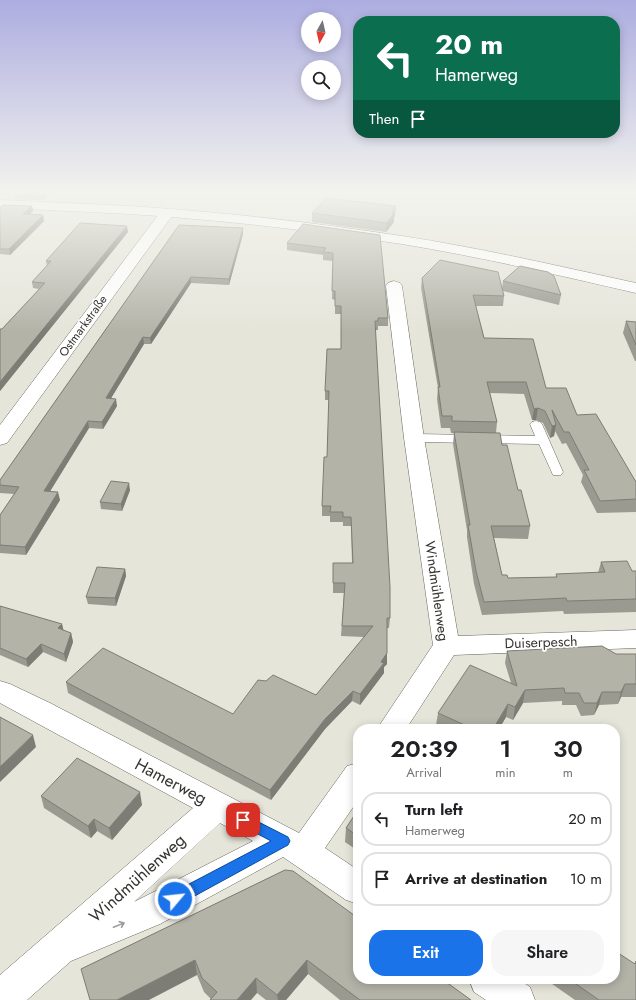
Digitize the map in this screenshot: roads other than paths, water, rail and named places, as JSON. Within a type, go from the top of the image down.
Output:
[{"type":"street","name":"Ostmarkstraße","points":[[0,440],[148,239]]},
{"type":"street","points":[[392,239],[518,261],[636,288]]},
{"type":"street","name":"Windmühlenweg","points":[[393,724],[446,646],[414,438],[394,286]]},
{"type":"street","name":"Duiserpesch","points":[[446,646],[636,639]]},
{"type":"street","name":"Hamerweg","points":[[0,691],[294,847],[353,887]]},
{"type":"street","name":"Windmühlenweg","points":[[57,950],[148,913],[294,847],[353,781]]},
{"type":"street","name":"Windmühlenweg","points":[[0,999],[57,950],[217,806]]},
{"type":"street","points":[[494,984],[517,1000]]},
{"type":"lane","points":[[536,424],[557,472]]},
{"type":"lane","points":[[414,438],[543,440]]}]
